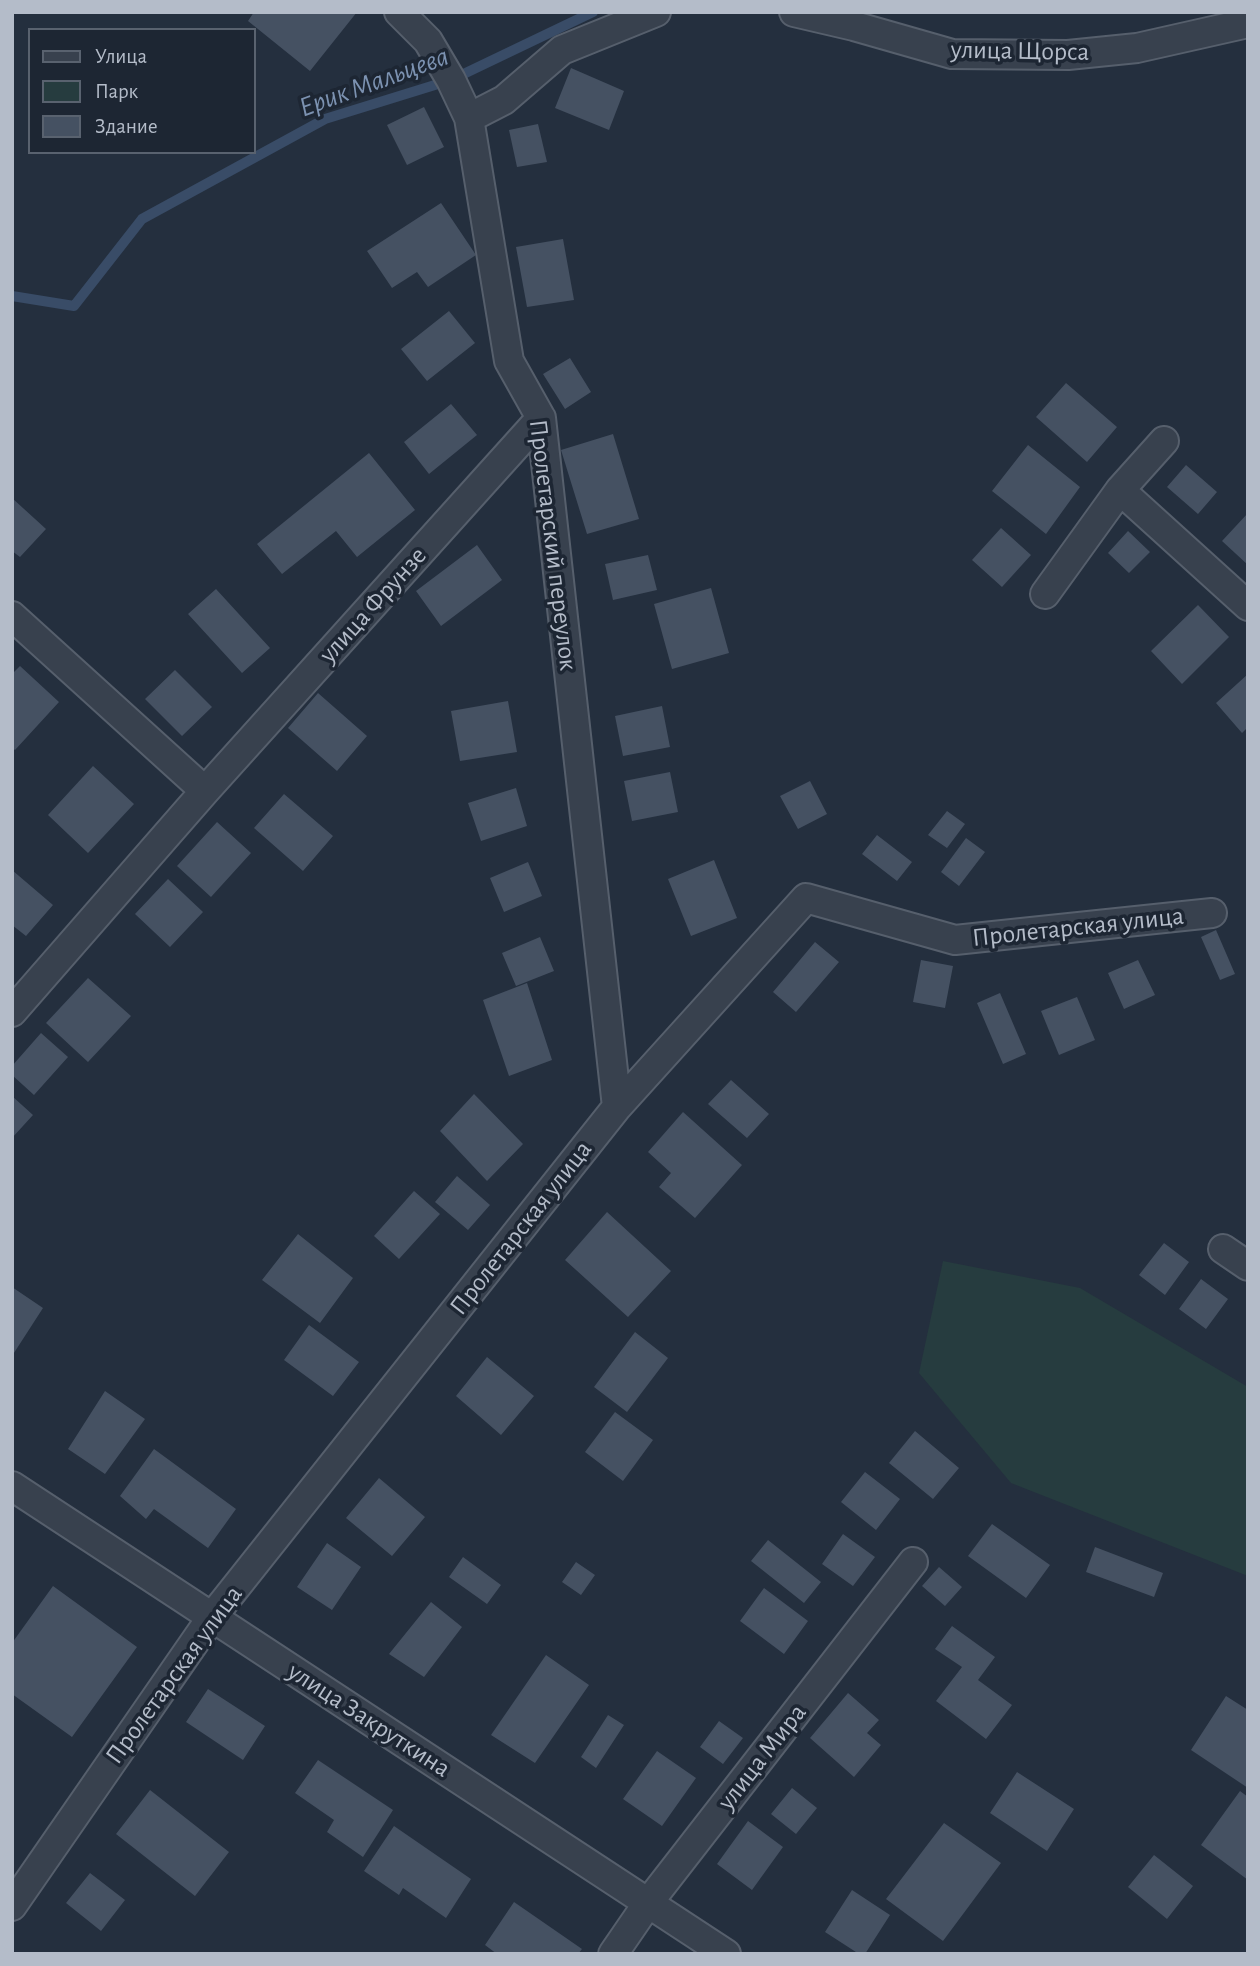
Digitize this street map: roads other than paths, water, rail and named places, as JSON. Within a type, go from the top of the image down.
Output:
[{"type":"street","name":"Пролетарский переулок","points":[[399,12],[428,41],[469,118],[509,361],[541,418],[617,1107]]},
{"type":"street","points":[[469,118],[504,100],[562,51],[656,12]]},
{"type":"street","name":"улица Щорса","points":[[794,12],[951,54],[1068,55],[1137,48],[1248,23]]},
{"type":"street","name":"улица Фрунзе","points":[[12,1012],[205,791],[541,418]]},
{"type":"street","points":[[1045,594],[1120,491],[1164,441]]},
{"type":"street","points":[[1120,491],[1248,607]]},
{"type":"street","points":[[12,616],[205,791]]},
{"type":"street","name":"Пролетарская улица","points":[[12,1906],[212,1617],[617,1107],[807,898],[955,940],[1212,913]]},
{"type":"street","points":[[1223,1249],[1248,1266]]},
{"type":"street","name":"улица Закруткина","points":[[12,1486],[726,1954]]},
{"type":"street","name":"улица Мира","points":[[613,1954],[648,1903],[913,1562]]},
{"type":"waterway","name":"Ерик Мальцева","points":[[12,296],[74,306],[142,219],[325,119],[451,80],[593,12]]}]
